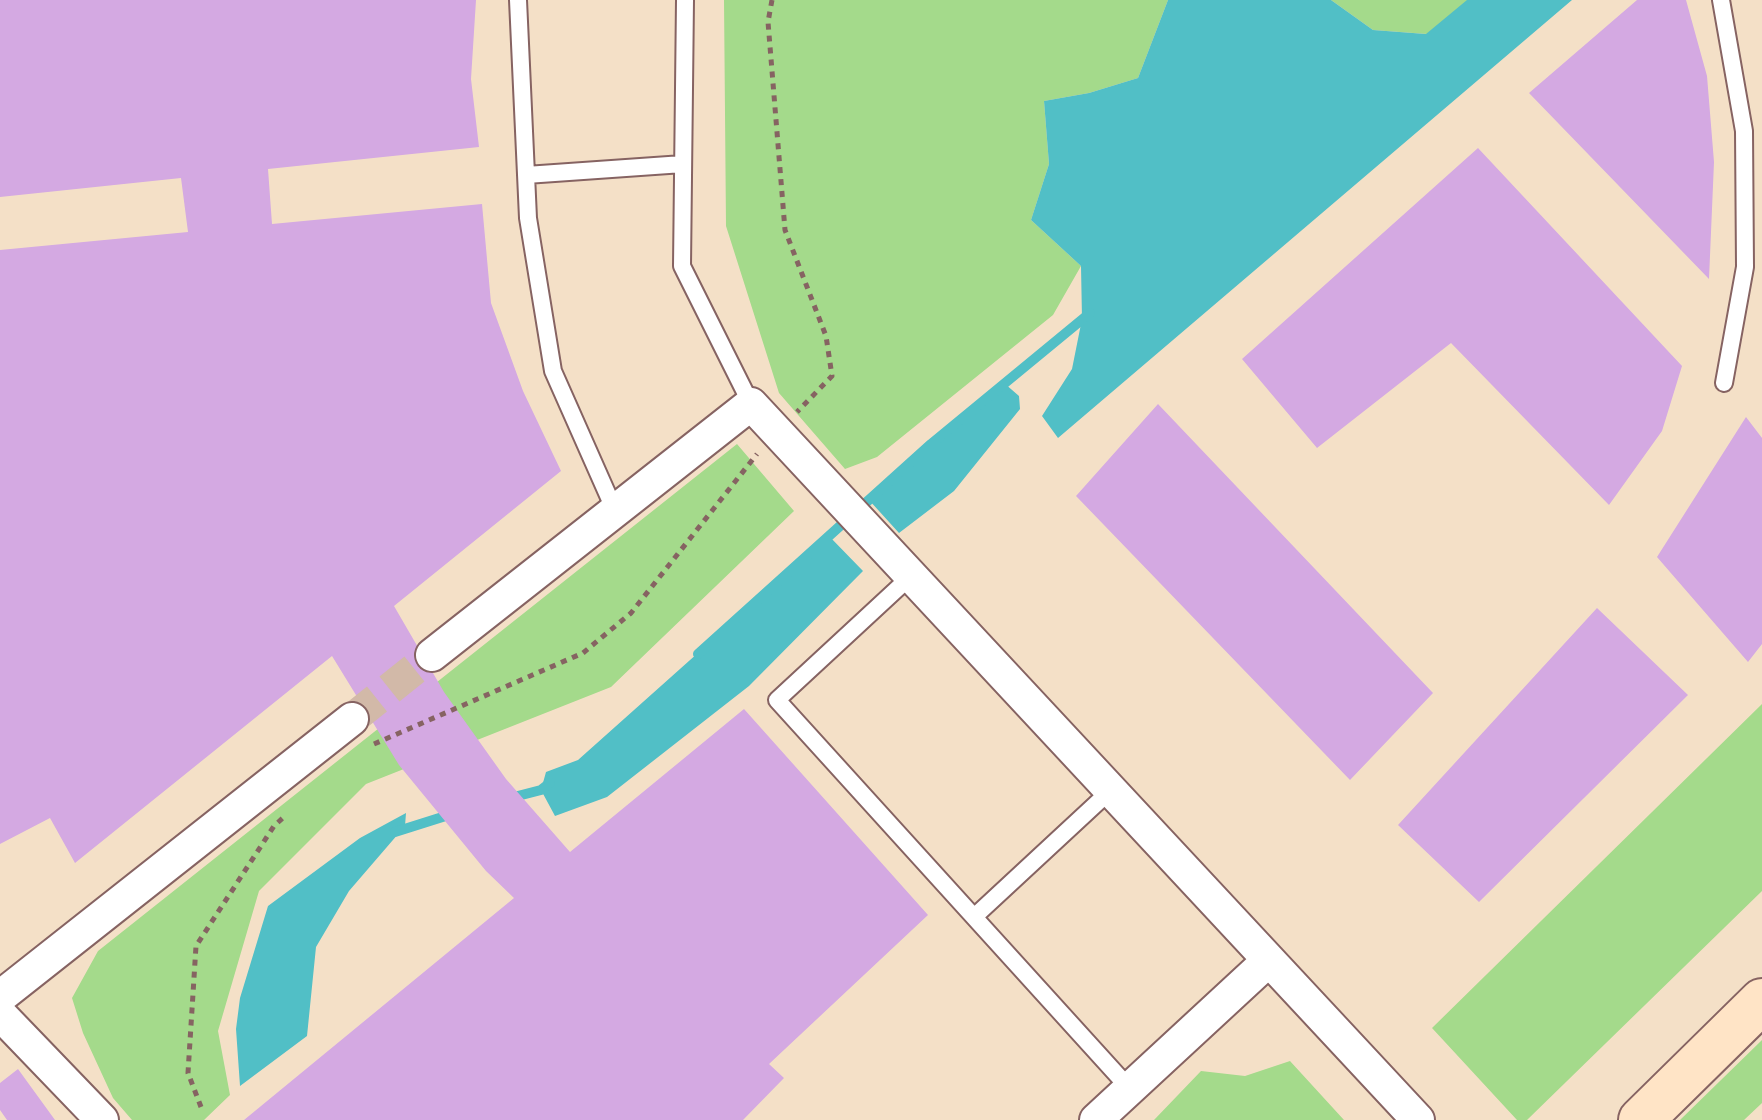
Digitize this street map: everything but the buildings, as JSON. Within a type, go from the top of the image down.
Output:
[{"type":"main road","points":[[1641,1120],[1762,1001]]},
{"type":"street","points":[[432,655],[751,404],[1418,1120]]},
{"type":"street","points":[[0,997],[352,719]]},
{"type":"street","points":[[1096,1120],[1269,960]]},
{"type":"street","points":[[0,1014],[102,1120]]},
{"type":"lane","points":[[518,0],[528,218],[553,371],[615,511]]},
{"type":"lane","points":[[685,0],[682,266],[751,404]]},
{"type":"lane","points":[[1721,0],[1745,146],[1745,267],[1724,383]]},
{"type":"lane","points":[[526,175],[683,164]]},
{"type":"lane","points":[[911,576],[777,700],[1130,1089]]},
{"type":"lane","points":[[974,917],[1111,790]]},
{"type":"green space","points":[[724,0],[1168,0],[1138,78],[1089,93],[1044,101],[1049,164],[1031,220],[1081,266],[1053,315],[877,457],[845,469],[779,393],[726,226]]},
{"type":"green space","points":[[1331,0],[1475,0],[1427,34],[1373,30]]},
{"type":"green space","points":[[737,444],[794,511],[611,687],[366,784],[259,891],[218,1031],[230,1095],[204,1120],[132,1120],[113,1098],[83,1033],[72,998],[98,951]]},
{"type":"green space","points":[[1762,704],[1762,891],[1527,1120],[1517,1120],[1432,1028]]},
{"type":"green space","points":[[1762,1040],[1762,1103],[1744,1120],[1680,1120]]},
{"type":"green space","points":[[1290,1061],[1344,1120],[1154,1120],[1201,1071],[1245,1076]]},
{"type":"water","points":[[1168,0],[1331,0],[1373,30],[1426,34],[1467,0],[1572,0],[1058,438],[1042,416],[1072,369],[1082,319],[1081,266],[1031,220],[1049,164],[1044,101],[1089,93],[1138,78]]},
{"type":"water","points":[[1004,383],[1019,396],[1020,409],[954,491],[899,533],[869,500]]},
{"type":"water","points":[[829,536],[863,571],[749,686],[607,797],[555,816],[541,790],[546,772],[578,760]]},
{"type":"water","points":[[406,813],[405,826],[349,891],[316,947],[307,1036],[240,1086],[236,1029],[240,998],[268,906],[360,838]]},
{"type":"waterway","points":[[698,654],[931,444],[1090,313]]},
{"type":"waterway","points":[[510,798],[541,790],[550,783]]},
{"type":"waterway","points":[[395,832],[452,814]]},
{"type":"tunnel","points":[[352,719],[432,655]]}]
